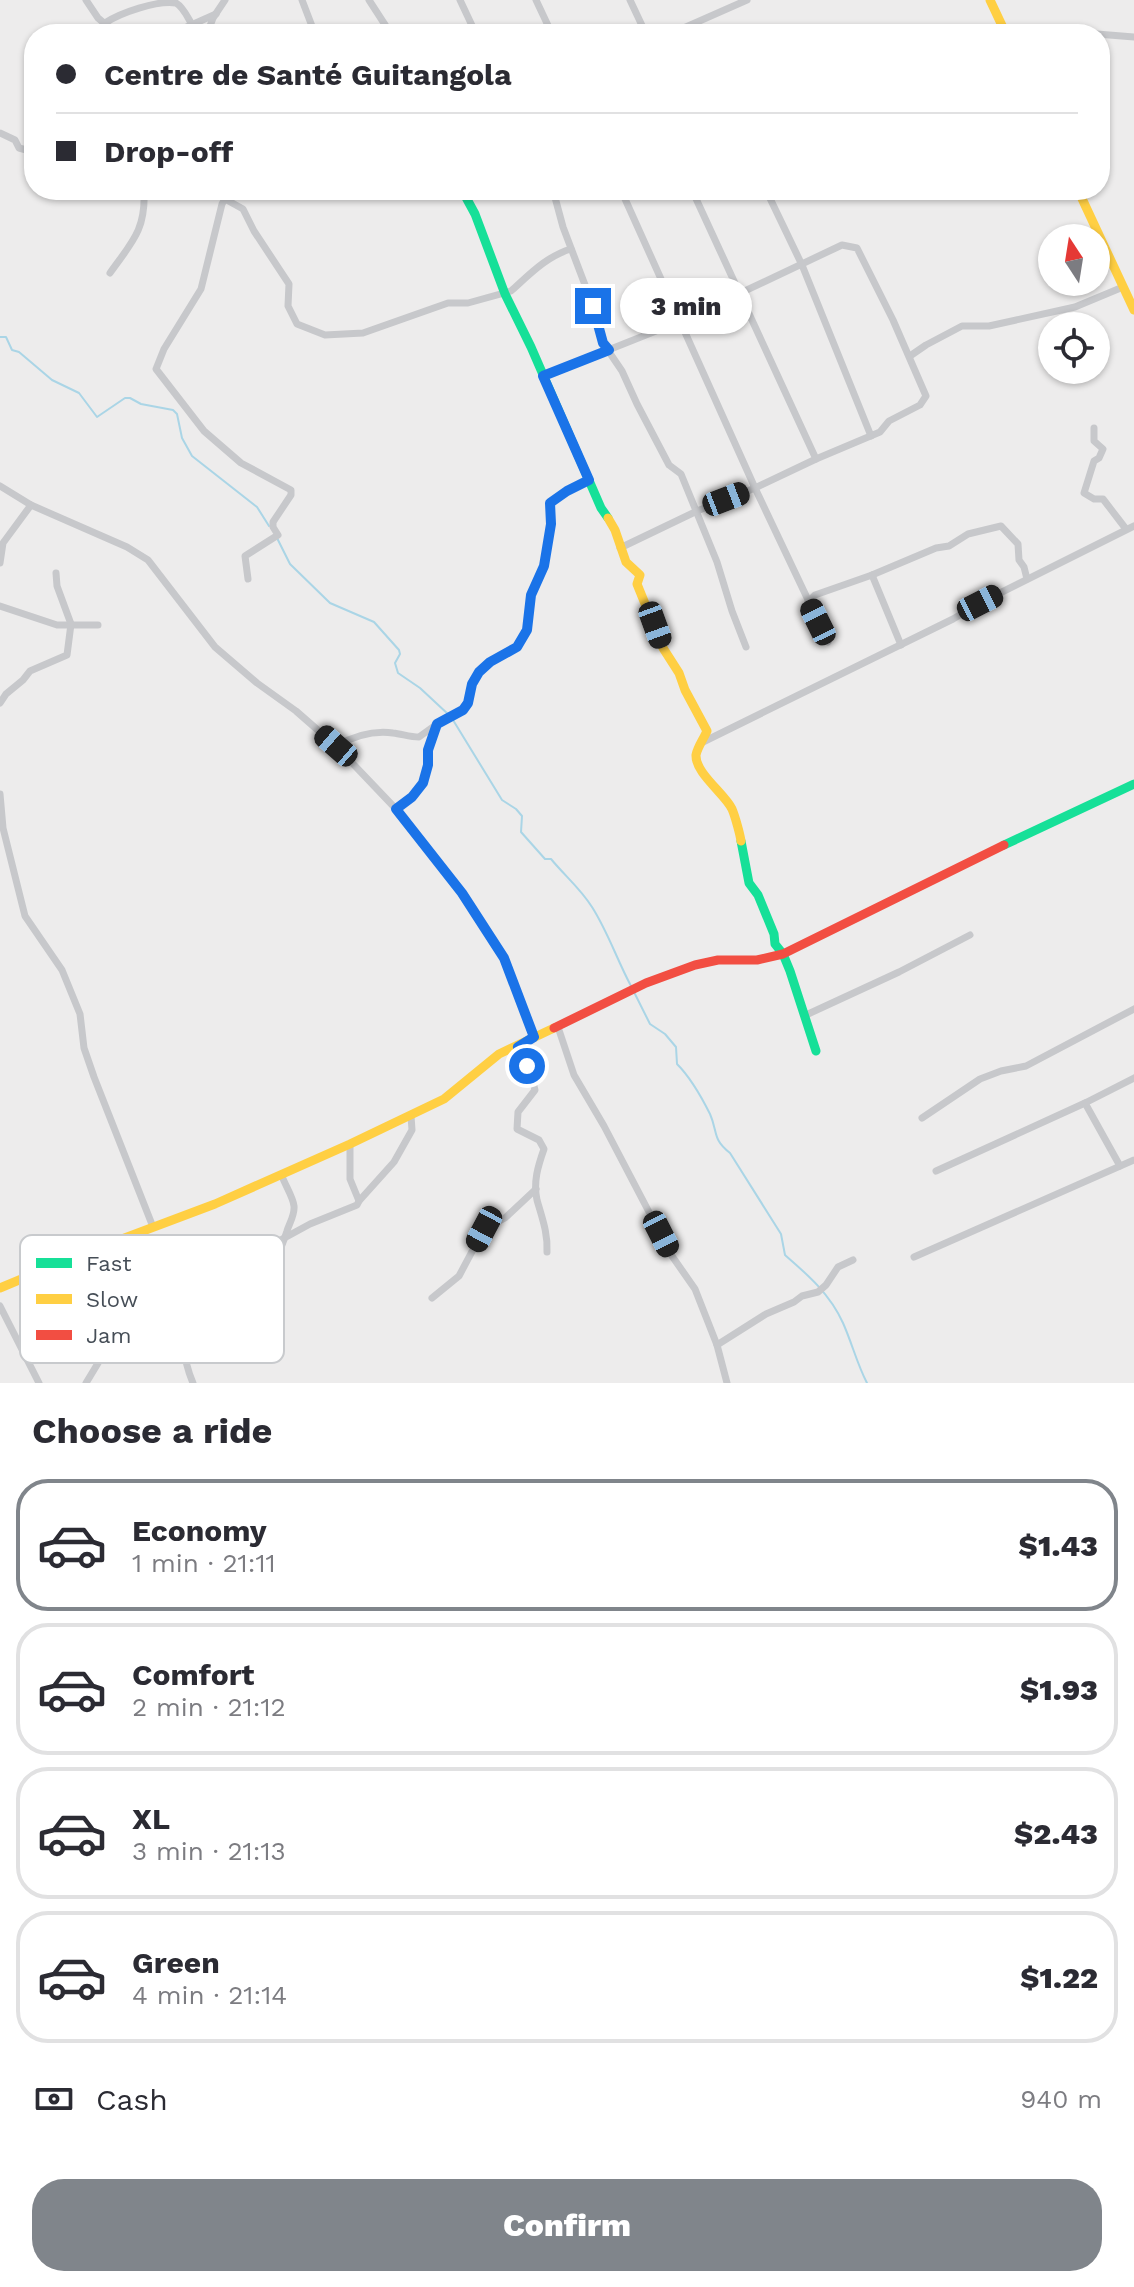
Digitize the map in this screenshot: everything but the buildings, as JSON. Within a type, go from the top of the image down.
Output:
[{"type":"street","points":[[86,0],[105,23],[147,3],[173,1],[191,23],[216,14]]},
{"type":"street","points":[[212,24],[225,0]]},
{"type":"street","points":[[302,0],[311,24]]},
{"type":"street","points":[[369,0],[385,24]]},
{"type":"street","points":[[460,0],[471,24]]},
{"type":"street","points":[[536,0],[547,24]]},
{"type":"street","points":[[630,0],[641,24]]},
{"type":"street","points":[[690,24],[729,4],[747,0]]},
{"type":"street","points":[[990,0],[1001,24]]},
{"type":"street","points":[[1110,35],[1134,37]]},
{"type":"street","points":[[0,133],[15,140],[19,148],[24,149]]},
{"type":"street","points":[[110,273],[136,237],[145,211],[144,200]]},
{"type":"street","points":[[225,200],[201,289],[164,349],[156,369],[204,431],[241,463],[291,490],[291,495],[273,522],[276,536],[245,556],[248,579]]},
{"type":"street","points":[[227,200],[243,209],[289,284],[288,306],[297,324],[325,335],[363,333],[448,303],[468,303],[505,294],[545,261],[571,249]]},
{"type":"street","points":[[467,200],[505,294],[601,508],[615,530],[626,562],[640,575],[637,584],[663,648],[679,673],[707,731],[696,754],[698,763],[732,808],[740,831],[749,883],[758,895],[775,944],[783,954],[816,1051]]},
{"type":"street","points":[[556,200],[603,343],[622,371],[669,465],[681,474],[746,647]]},
{"type":"street","points":[[626,200],[828,642]]},
{"type":"street","points":[[697,200],[816,459]]},
{"type":"street","points":[[771,200],[802,265],[871,436]]},
{"type":"street","points":[[1083,200],[1134,310]]},
{"type":"street","points":[[543,376],[681,321],[842,245],[857,248],[910,356],[926,396],[924,401],[889,421],[880,432],[697,511],[620,548]]},
{"type":"street","points":[[910,356],[962,326],[989,326],[1075,307],[1123,287]]},
{"type":"street","points":[[703,742],[1130,528],[1103,499],[1094,499],[1084,493],[1094,461],[1103,449],[1094,441],[1094,428]]},
{"type":"street","points":[[336,746],[355,736],[374,733],[419,737],[463,710],[479,672],[517,647],[527,630],[531,595],[544,566],[551,524],[550,503],[589,480]]},
{"type":"street","points":[[0,486],[31,505],[127,547],[148,560],[215,647],[336,746],[396,809],[462,893],[504,958],[534,1037]]},
{"type":"street","points":[[0,563],[3,543],[31,505]]},
{"type":"street","points":[[808,602],[815,595],[936,548],[949,546],[968,534],[1001,526],[1018,544],[1019,560],[1027,579]]},
{"type":"street","points":[[0,703],[30,671],[67,655],[71,624],[57,586],[56,573]]},
{"type":"street","points":[[872,575],[901,645]]},
{"type":"street","points":[[0,606],[57,625],[98,625]]},
{"type":"street","points":[[396,809],[412,797],[423,783],[428,750],[437,724]]},
{"type":"street","points":[[133,1235],[282,1176],[411,1116],[444,1099],[499,1054],[646,983],[718,960],[757,960],[783,954],[1134,784]]},
{"type":"street","points":[[0,794],[1,828],[25,916],[62,970],[80,1014],[84,1048],[94,1077],[153,1227]]},
{"type":"street","points":[[806,1015],[970,935]]},
{"type":"street","points":[[922,1118],[980,1079],[1026,1066],[1134,1009]]},
{"type":"street","points":[[558,1027],[574,1075],[672,1256],[695,1289],[717,1345],[727,1383]]},
{"type":"street","points":[[518,1047],[535,1090],[518,1112],[517,1129],[539,1140],[544,1149],[536,1169],[536,1189],[548,1238],[547,1252]]},
{"type":"street","points":[[936,1171],[1134,1078]]},
{"type":"street","points":[[1085,1103],[1120,1166]]},
{"type":"street","points":[[286,1236],[357,1205],[394,1162],[412,1130],[411,1116]]},
{"type":"street","points":[[350,1144],[350,1179],[359,1201]]},
{"type":"street","points":[[914,1257],[1134,1160]]},
{"type":"street","points":[[282,1176],[294,1206],[284,1244]]},
{"type":"street","points":[[432,1298],[459,1276],[484,1229],[505,1218],[536,1189]]},
{"type":"street","points":[[717,1345],[766,1314],[802,1296],[818,1292],[838,1267],[853,1260]]},
{"type":"street","points":[[0,1288],[20,1280]]},
{"type":"street","points":[[0,1306],[20,1345]]},
{"type":"street","points":[[29,1363],[39,1383]]},
{"type":"street","points":[[86,1383],[98,1363]]},
{"type":"street","points":[[185,1363],[193,1383]]},
{"type":"waterway","points":[[0,337],[6,337],[12,350],[19,352],[52,380],[79,393],[97,417],[125,398],[173,410],[192,456],[257,507],[269,526]]},
{"type":"waterway","points":[[277,538],[290,564],[330,603],[374,622],[399,650],[395,663],[398,673],[420,688],[449,715]]},
{"type":"waterway","points":[[453,720],[502,800],[522,816],[521,832],[545,859],[551,859],[588,900],[631,986]]},
{"type":"waterway","points":[[634,992],[650,1024],[665,1034],[676,1047],[677,1064],[710,1114],[720,1144],[730,1153],[781,1234],[785,1255],[818,1286],[838,1313],[867,1383]]},
{"type":"traffic: fast","points":[[467,200],[505,294],[608,518]]},
{"type":"traffic: fast","points":[[1004,845],[1134,784]]},
{"type":"traffic: fast","points":[[741,841],[749,883],[758,895],[775,944],[790,971],[816,1051]]},
{"type":"traffic: slow","points":[[990,0],[1001,24]]},
{"type":"traffic: slow","points":[[1083,200],[1134,310]]},
{"type":"traffic: slow","points":[[608,518],[626,562],[640,575],[637,584],[663,648],[679,673],[707,731],[696,755],[697,762],[732,809],[741,841]]},
{"type":"traffic: slow","points":[[133,1235],[215,1204],[444,1099],[499,1054],[554,1028]]},
{"type":"traffic: slow","points":[[0,1288],[20,1280]]},
{"type":"traffic: jam","points":[[554,1028],[646,983],[695,965],[718,960],[757,960],[783,954],[1004,845]]},
{"type":"route","points":[[527,1066],[518,1047],[534,1037],[504,958],[462,893],[396,809],[412,797],[423,783],[428,750],[437,724],[463,710],[479,672],[517,647],[527,630],[531,595],[544,566],[551,524],[550,503],[589,480],[543,376],[609,350],[603,343],[593,306]]}]
